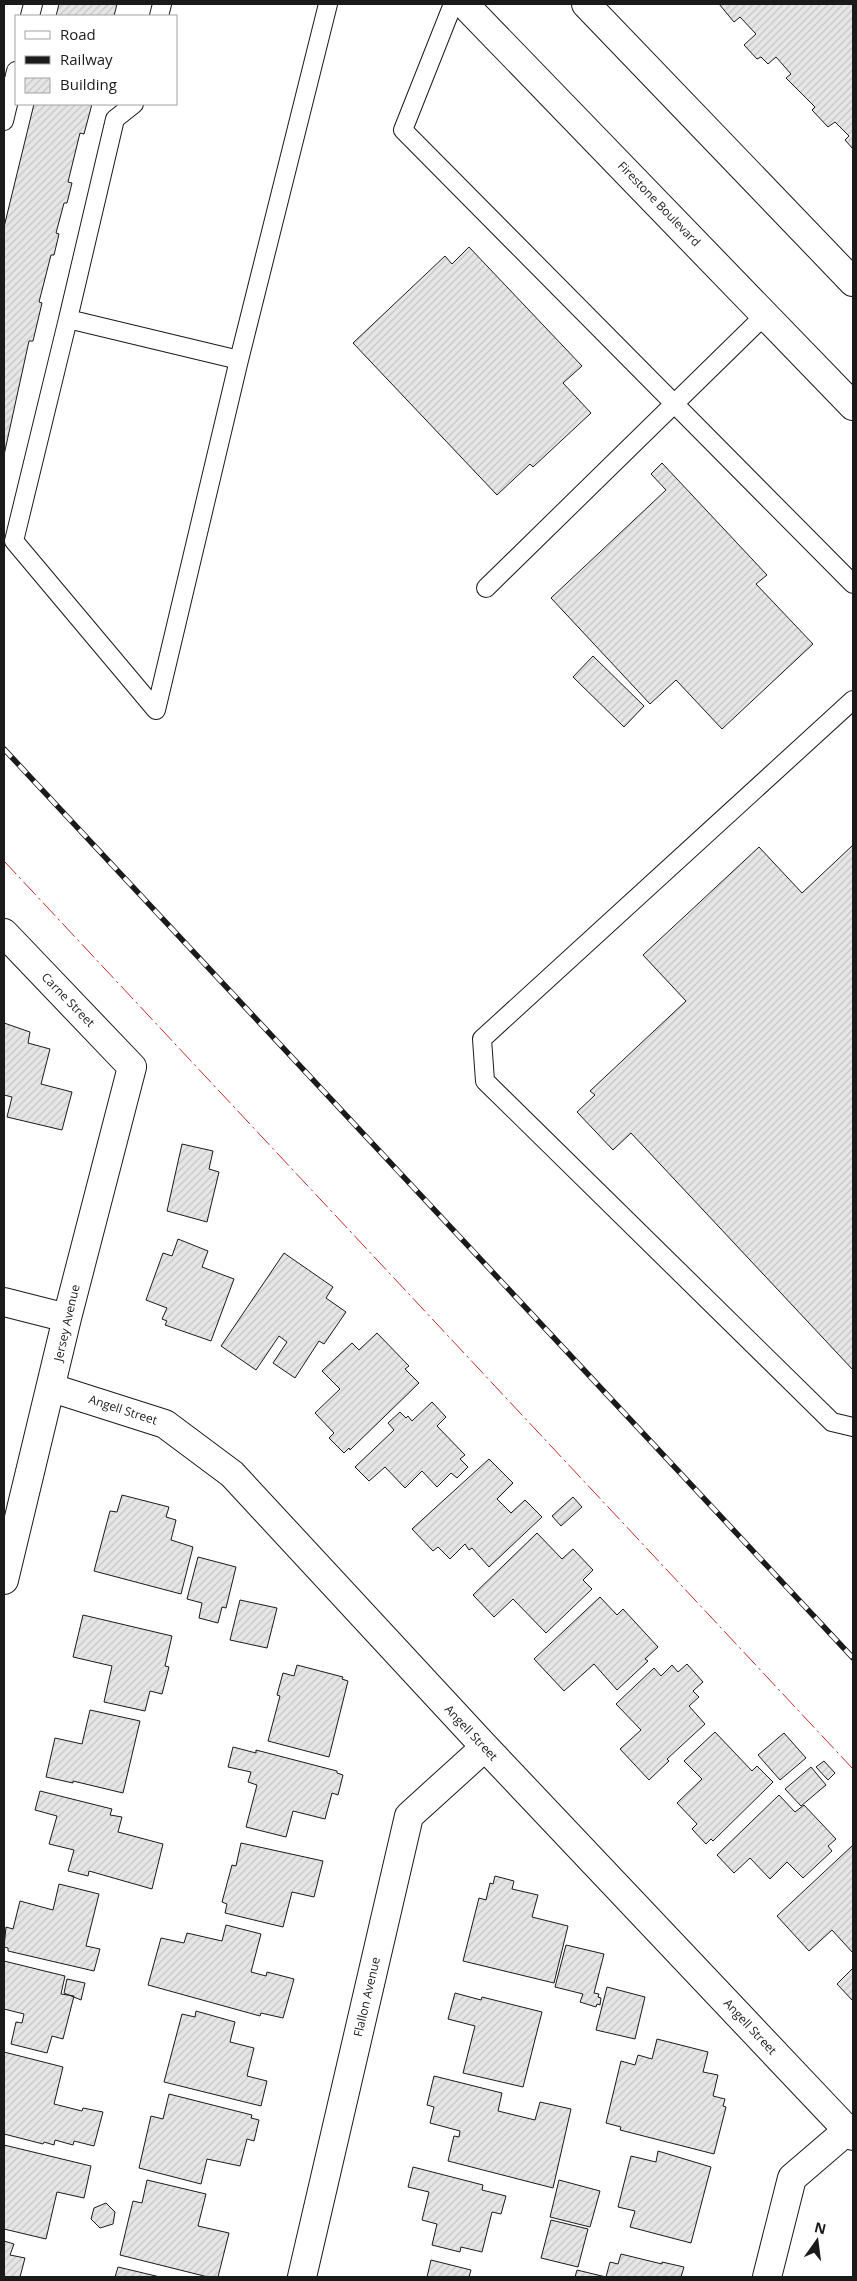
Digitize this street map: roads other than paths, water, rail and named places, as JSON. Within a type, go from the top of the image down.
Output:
[{"type":"street","name":"Firestone Boulevard","points":[[464,4],[853,406]]},
{"type":"street","points":[[586,4],[853,282]]},
{"type":"street","name":"Carne Street","points":[[4,933],[132,1067]]},
{"type":"street","name":"Jersey Avenue","points":[[4,1580],[52,1388],[67,1318],[132,1067]]},
{"type":"street","points":[[4,1302],[67,1318]]},
{"type":"street","name":"Angell Street","points":[[52,1388],[165,1424],[232,1474],[485,1747],[851,2133]]},
{"type":"street","name":"Flallon Avenue","points":[[302,2277],[409,1816],[485,1747]]},
{"type":"street","points":[[767,2277],[792,2178],[851,2133]]},
{"type":"lane","points":[[133,105],[115,120],[14,541],[156,710],[239,360],[328,4]]},
{"type":"lane","points":[[453,4],[403,130],[853,584]]},
{"type":"lane","points":[[4,121],[15,75]]},
{"type":"lane","points":[[486,588],[766,314]]},
{"type":"lane","points":[[68,319],[239,360]]},
{"type":"lane","points":[[853,700],[482,1039],[485,1081],[832,1422],[853,1427]]},
{"type":"railway","points":[[4,749],[853,1658]]}]
